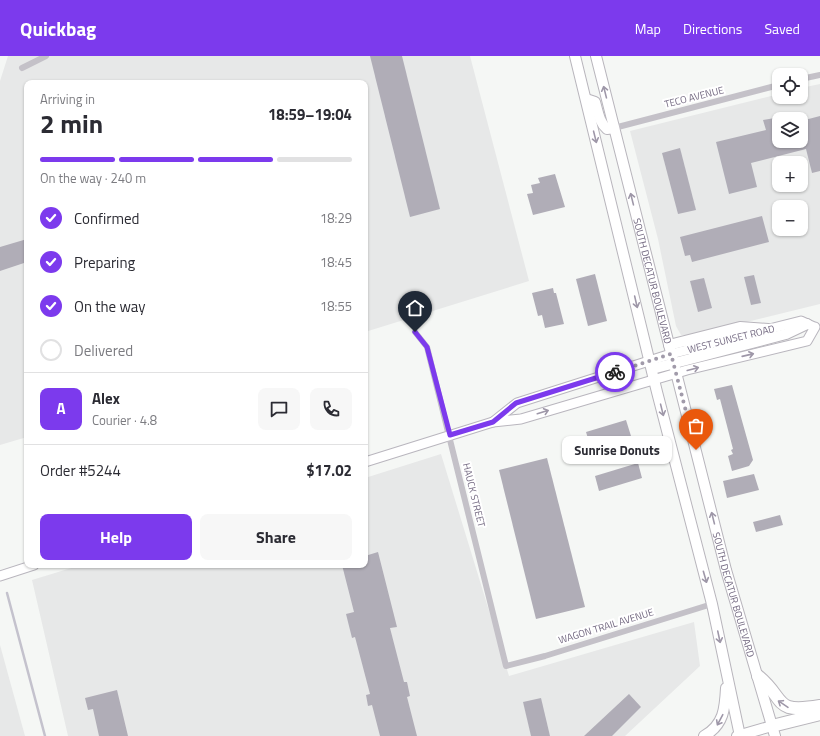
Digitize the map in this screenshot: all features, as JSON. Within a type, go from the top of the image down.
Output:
[{"type":"highway","points":[[758,676],[767,683],[778,702],[784,706],[801,708],[820,706]]},
{"type":"highway","points":[[774,731],[820,714]]},
{"type":"main road","points":[[575,56],[654,380],[712,604],[739,736],[774,731]]},
{"type":"main road","name":"SOUTH DECATUR BOULEVARD","points":[[596,56],[726,570],[774,731]]},
{"type":"main road","points":[[586,99],[595,102],[604,127],[606,129],[614,128]]},
{"type":"main road","name":"WEST SUNSET ROAD","points":[[368,461],[493,422],[521,419],[654,380],[806,341],[814,325],[801,321],[768,329]]},
{"type":"main road","points":[[671,354],[786,334],[814,325]]},
{"type":"main road","points":[[651,365],[671,354],[740,327],[768,329]]},
{"type":"main road","name":"WEST SUNSET ROAD","points":[[493,422],[516,403],[651,365]]},
{"type":"main road","points":[[0,576],[25,568]]},
{"type":"main road","points":[[704,736],[715,728],[723,714],[726,670]]},
{"type":"street","points":[[22,68],[46,56]]},
{"type":"street","points":[[808,78],[820,75]]},
{"type":"street","name":"TECO AVENUE","points":[[614,128],[772,87]]},
{"type":"street","name":"HAUCK STREET","points":[[415,332],[427,347],[506,666]]},
{"type":"street","name":"WAGON TRAIL AVENUE","points":[[506,666],[545,656],[712,604]]},
{"type":"shaded area","points":[[8,56],[470,56],[529,281],[368,331],[368,80],[24,80],[24,438],[0,445],[0,81]]},
{"type":"shaded area","points":[[820,84],[820,304],[693,335],[681,335],[676,326],[658,239],[630,131],[772,96],[772,104],[808,104],[808,87]]},
{"type":"shaded area","points":[[441,454],[509,676],[694,622],[700,666],[625,736],[68,736],[32,580],[71,568],[368,568],[368,477]]},
{"type":"shaded area","points":[[0,645],[25,736],[0,736]]},
{"type":"building","points":[[370,56],[402,56],[440,209],[410,217]]},
{"type":"building","points":[[820,116],[820,171],[812,173],[806,149],[778,156],[772,156],[772,158],[751,163],[757,187],[729,194],[716,142],[766,130],[763,120],[772,118],[772,148],[808,148],[808,119]]},
{"type":"building","points":[[680,148],[696,210],[678,214],[662,153]]},
{"type":"building","points":[[555,174],[565,207],[533,215],[527,194],[533,193],[531,185],[540,183],[538,178]]},
{"type":"building","points":[[762,216],[769,242],[692,262],[690,255],[685,256],[680,237]]},
{"type":"building","points":[[24,240],[24,263],[0,271],[0,247]]},
{"type":"building","points":[[595,274],[607,321],[588,326],[576,279]]},
{"type":"building","points":[[754,275],[761,303],[751,305],[744,277]]},
{"type":"building","points":[[704,278],[712,308],[698,312],[690,281]]},
{"type":"building","points":[[553,288],[554,293],[556,293],[564,324],[545,328],[542,315],[538,316],[532,293]]},
{"type":"building","points":[[732,385],[753,460],[749,466],[732,471],[728,456],[733,454],[731,450],[733,449],[720,399],[717,400],[714,389]]},
{"type":"building","points":[[626,420],[631,436],[591,448],[586,432]]},
{"type":"building","points":[[547,458],[585,607],[536,619],[499,470]]},
{"type":"building","points":[[638,463],[642,478],[599,491],[595,476]]},
{"type":"building","points":[[754,474],[759,490],[727,498],[723,481]]},
{"type":"building","points":[[780,515],[783,525],[756,532],[753,522]]},
{"type":"building","points":[[378,552],[397,627],[390,628],[404,682],[407,682],[410,696],[407,697],[417,736],[380,736],[372,705],[368,706],[366,695],[370,694],[355,637],[352,638],[346,614],[354,612],[343,568],[368,568],[368,555]]},
{"type":"building","points":[[117,690],[128,736],[99,736],[93,709],[88,710],[85,698]]},
{"type":"building","points":[[629,694],[641,707],[612,736],[584,736]]},
{"type":"building","points":[[541,698],[550,736],[531,736],[523,702]]},
{"type":"waterway","points":[[7,593],[45,736]]},
{"type":"way so far","points":[[615,372],[671,354],[696,450]]},
{"type":"place","name":"Sunrise Donuts","points":[[696,450]]},
{"type":"route","points":[[415,332],[427,347],[450,435],[493,422],[516,403],[615,372]]}]
